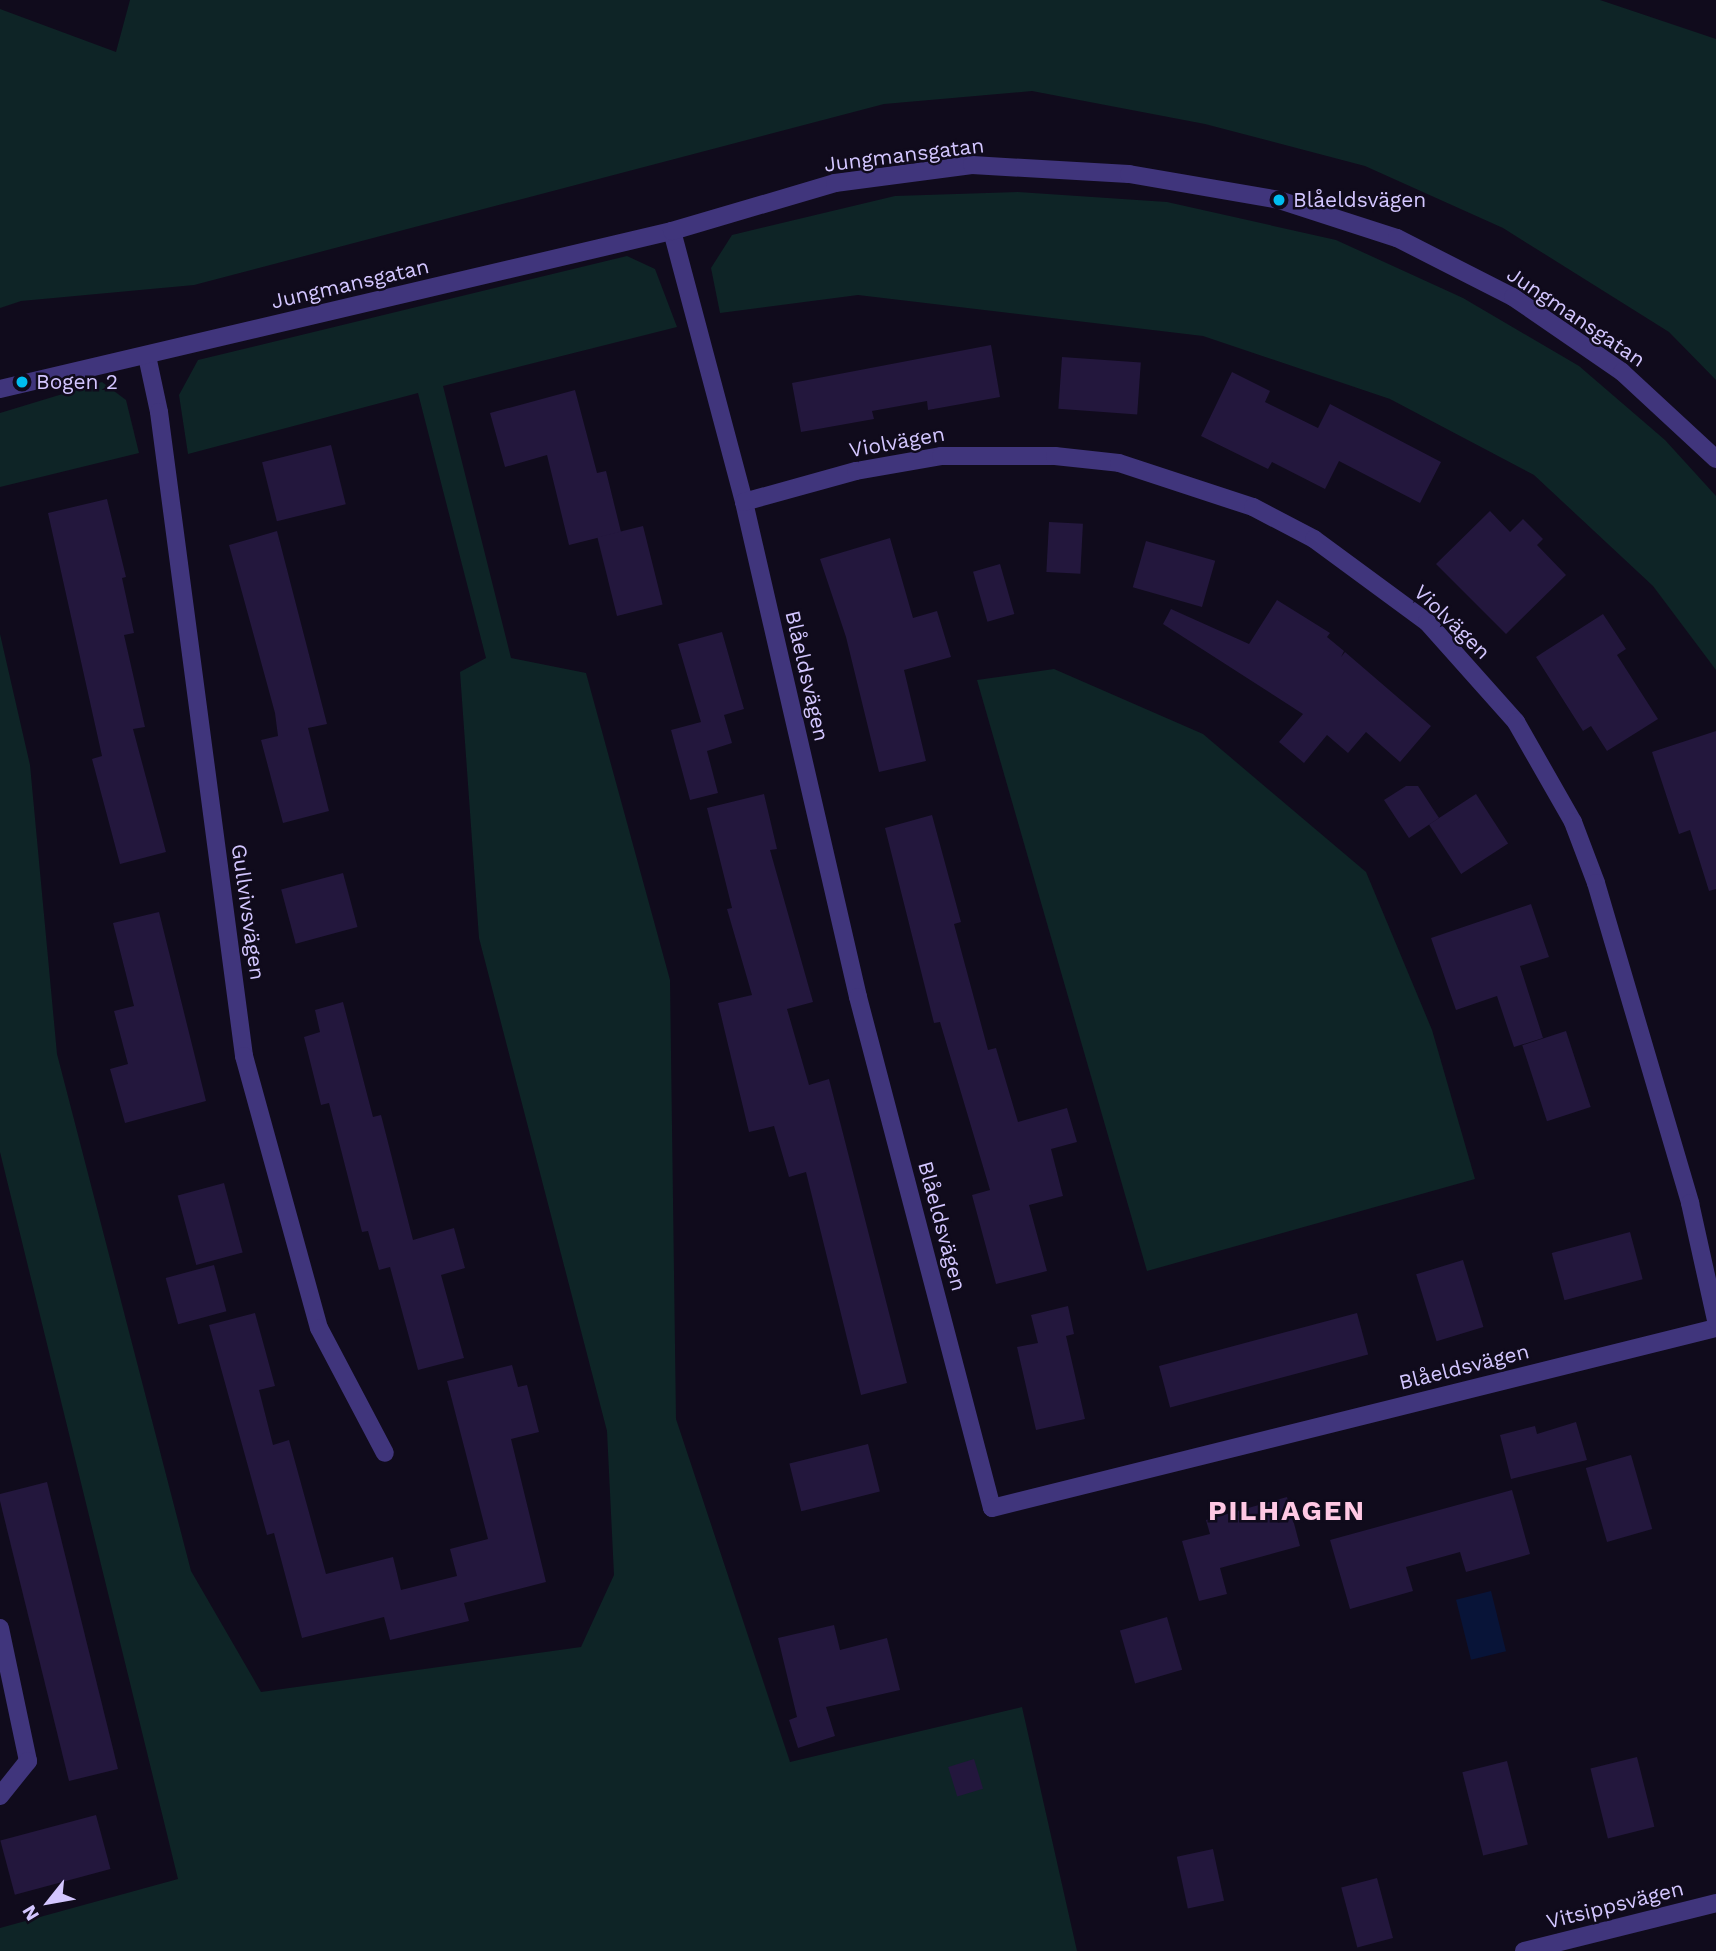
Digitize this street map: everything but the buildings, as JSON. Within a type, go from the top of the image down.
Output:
[{"type":"street","name":"Jungmansgatan","points":[[0,389],[672,231],[835,183],[972,165],[1129,174],[1279,200],[1397,238],[1513,297],[1622,372],[1716,459]]},
{"type":"street","name":"Blåeldsvägen","points":[[672,231],[744,502],[858,997],[992,1508],[1716,1328]]},
{"type":"street","name":"Gullvivsvägen","points":[[147,356],[159,412],[244,1056],[319,1328],[385,1453]]},
{"type":"street","name":"Violvägen","points":[[744,502],[856,471],[941,456],[1055,456],[1119,464],[1185,482],[1265,513],[1314,539],[1427,622],[1516,722],[1573,822],[1596,883],[1690,1203],[1716,1320]]},
{"type":"street","points":[[0,1628],[28,1761],[6,1795],[0,1796]]},
{"type":"street","name":"Vitsippsvägen","points":[[1524,1951],[1716,1903]]},
{"type":"green space","points":[[130,0],[1600,0],[1716,39],[1716,380],[1669,332],[1503,228],[1365,166],[1205,124],[1032,91],[884,104],[194,285],[21,301],[0,308],[0,9],[116,52]]},
{"type":"green space","points":[[1018,192],[1167,202],[1336,240],[1463,298],[1579,366],[1665,440],[1716,496],[1716,670],[1653,586],[1534,475],[1390,399],[1203,336],[858,295],[720,313],[711,268],[732,235],[895,196]]},
{"type":"green space","points":[[627,256],[655,269],[677,327],[443,386],[511,658],[586,673],[670,980],[676,1419],[790,1762],[1022,1707],[1077,1951],[0,1951],[0,1928],[178,1879],[0,1152],[0,634],[30,765],[57,1054],[191,1571],[261,1692],[581,1647],[614,1575],[607,1431],[479,938],[460,672],[486,658],[418,393],[188,454],[179,395],[198,360]]},
{"type":"green space","points":[[102,382],[126,400],[139,453],[0,487],[0,413]]},
{"type":"green space","points":[[1054,669],[1203,734],[1366,872],[1432,1030],[1475,1179],[1147,1271],[977,680]]},
{"type":"water","points":[[1491,1591],[1506,1651],[1471,1660],[1456,1600]]},
{"type":"place","name":"Blåeldsvägen","points":[[1279,200]]},
{"type":"place","name":"Bogen 2","points":[[22,382]]},
{"type":"district","name":"PILHAGEN","points":[[1287,1511]]}]
